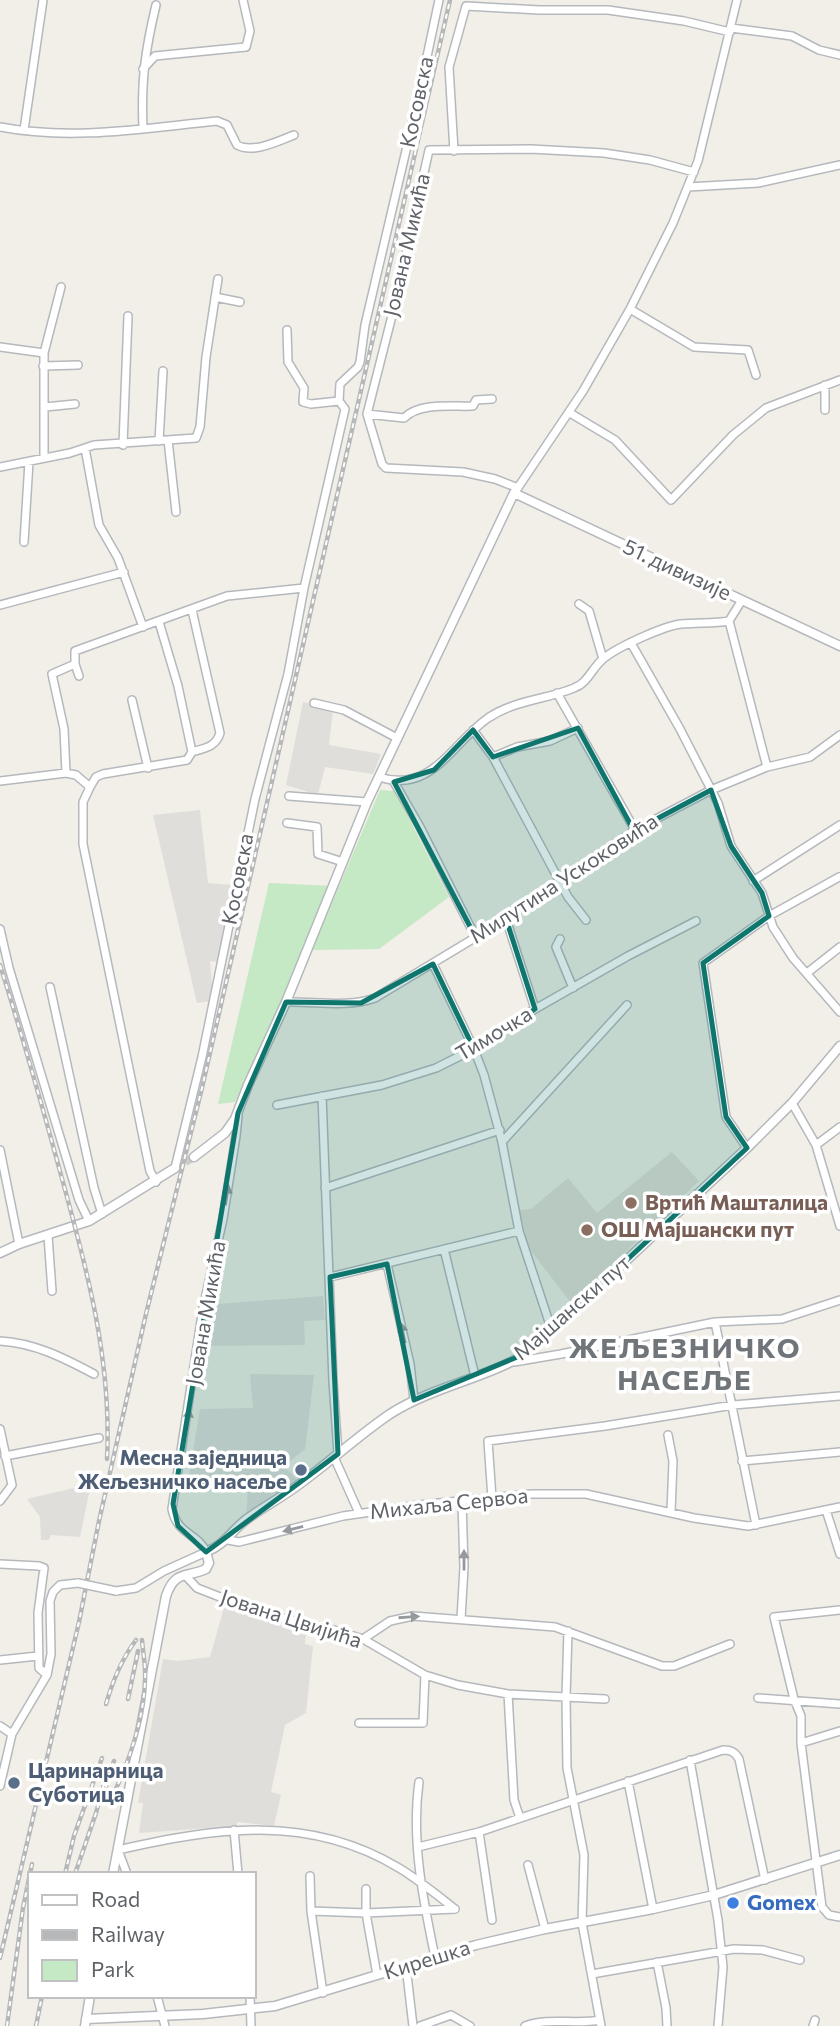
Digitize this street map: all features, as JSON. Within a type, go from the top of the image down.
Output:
[{"type":"street","points":[[24,130],[43,0]]},
{"type":"street","points":[[143,69],[155,56],[246,47],[250,31],[243,0]]},
{"type":"street","name":"Косовска","points":[[0,1253],[89,1221],[175,1168],[210,1021],[255,799],[288,674],[304,588],[345,409],[339,401],[340,384],[360,362],[365,325],[439,0]]},
{"type":"street","name":"Јована Микића","points":[[206,1552],[204,1546],[178,1526],[172,1509],[203,1308],[223,1219],[238,1113],[367,802],[516,490],[569,413],[656,260],[694,172],[737,0]]},
{"type":"street","points":[[143,128],[143,69],[156,5]]},
{"type":"street","points":[[454,151],[449,67],[466,6],[608,10],[730,30],[792,36],[819,50],[840,55]]},
{"type":"street","points":[[0,127],[86,133],[223,122],[237,145],[248,148],[295,135]]},
{"type":"street","name":"Јована Микића","points":[[367,414],[395,304],[429,150],[531,149],[604,153],[650,160],[694,172]]},
{"type":"street","points":[[688,187],[758,183],[840,165]]},
{"type":"street","points":[[0,467],[94,445],[196,438],[199,434],[206,357],[218,278]]},
{"type":"street","points":[[44,457],[44,352],[61,287]]},
{"type":"street","points":[[215,297],[240,302]]},
{"type":"street","points":[[630,309],[694,347],[748,350],[756,375]]},
{"type":"street","points":[[123,445],[128,316]]},
{"type":"street","points":[[287,330],[288,362],[304,388],[303,402],[311,404],[339,401]]},
{"type":"street","points":[[0,347],[44,352]]},
{"type":"street","points":[[43,366],[78,365]]},
{"type":"street","points":[[159,441],[163,371]]},
{"type":"street","points":[[569,413],[615,440],[671,499],[748,421],[766,408],[840,380]]},
{"type":"street","points":[[825,385],[825,410]]},
{"type":"street","points":[[492,399],[476,400],[473,406],[419,409],[411,411],[404,418],[367,414],[382,464],[386,468],[463,472],[495,479],[516,490]]},
{"type":"street","points":[[45,407],[75,404]]},
{"type":"street","points":[[168,440],[176,512]]},
{"type":"street","points":[[85,448],[99,525],[124,572],[143,627]]},
{"type":"street","points":[[24,542],[29,462]]},
{"type":"street","name":"51. дивизије","points":[[516,490],[840,646]]},
{"type":"street","points":[[0,605],[124,572]]},
{"type":"street","points":[[79,676],[75,651],[227,596],[304,588]]},
{"type":"street","points":[[741,600],[729,621],[767,767]]},
{"type":"street","points":[[579,604],[589,611],[603,659]]},
{"type":"street","points":[[156,1182],[150,1171],[83,844],[83,802],[96,777],[187,760],[192,752],[211,747],[218,740],[220,733],[192,610]]},
{"type":"street","points":[[379,777],[394,782],[412,779],[434,770],[473,730],[490,717],[513,705],[582,684],[603,659],[631,643],[679,624],[729,621]]},
{"type":"street","points":[[159,622],[178,686],[192,752]]},
{"type":"street","points":[[631,643],[718,803],[731,846],[766,902],[769,916],[782,942],[840,1012]]},
{"type":"street","points":[[66,773],[64,729],[52,674],[75,664]]},
{"type":"street","points":[[557,693],[635,830]]},
{"type":"street","points":[[132,700],[148,768]]},
{"type":"street","points":[[314,703],[344,710],[397,738]]},
{"type":"street","points":[[493,757],[517,747],[550,741],[578,727]]},
{"type":"street","points":[[473,730],[493,757],[568,897],[586,920]]},
{"type":"street","name":"Милутина Ускоковића","points":[[286,1002],[362,1003],[375,998],[506,919],[635,830],[711,790],[767,767],[810,757],[840,735]]},
{"type":"street","points":[[0,781],[66,773],[76,775],[90,787]]},
{"type":"street","points":[[394,782],[476,938]]},
{"type":"street","points":[[289,796],[367,802]]},
{"type":"street","points":[[288,823],[317,827],[318,854],[343,862]]},
{"type":"street","points":[[753,881],[840,825]]},
{"type":"street","points":[[747,1148],[726,1117],[703,963],[769,916],[839,877]]},
{"type":"street","points":[[506,919],[535,1009]]},
{"type":"street","name":"Тимочка","points":[[277,1105],[406,1079],[436,1068],[474,1049],[535,1009],[628,956],[696,921]]},
{"type":"street","points":[[0,929],[9,968],[79,1200],[89,1221]]},
{"type":"street","points":[[560,939],[556,947],[573,988]]},
{"type":"street","points":[[807,973],[840,947]]},
{"type":"street","points":[[433,964],[474,1049],[500,1130],[519,1231],[552,1331]]},
{"type":"street","points":[[50,987],[102,1214]]},
{"type":"street","points":[[502,1142],[627,1005]]},
{"type":"street","name":"Мајшански пут","points":[[47,1675],[51,1654],[51,1596],[60,1585],[78,1583],[116,1591],[136,1588],[164,1571],[228,1540],[244,1521],[300,1483],[374,1425],[414,1400],[513,1362],[552,1331],[747,1148],[792,1102],[840,1046]]},
{"type":"street","points":[[322,1096],[336,1455],[359,1513]]},
{"type":"street","points":[[792,1102],[816,1145],[836,1197],[840,1226]]},
{"type":"street","points":[[194,1157],[225,1133],[238,1113]]},
{"type":"street","points":[[816,1145],[840,1127]]},
{"type":"street","points":[[325,1188],[500,1130]]},
{"type":"street","points":[[225,1133],[236,1136]]},
{"type":"street","points":[[0,1150],[19,1244]]},
{"type":"street","points":[[330,1277],[519,1231]]},
{"type":"street","points":[[48,1236],[52,1291]]},
{"type":"street","points":[[444,1249],[475,1376]]},
{"type":"street","points":[[387,1264],[410,1364],[414,1400]]},
{"type":"street","points":[[513,1362],[715,1322],[782,1319],[840,1300]]},
{"type":"street","points":[[715,1322],[756,1525]]},
{"type":"street","points":[[0,1340],[26,1344],[58,1354],[94,1374]]},
{"type":"street","points":[[492,1498],[488,1441],[594,1428],[733,1405],[840,1396]]},
{"type":"street","points":[[0,1429],[12,1485],[0,1501]]},
{"type":"street","points":[[668,1435],[673,1478],[671,1512]]},
{"type":"street","points":[[5,1456],[99,1438]]},
{"type":"street","points":[[742,1461],[840,1452]]},
{"type":"street","name":"Михаља Сервоа","points":[[228,1540],[239,1542],[359,1513],[531,1494],[586,1494],[734,1525],[756,1525],[840,1507]]},
{"type":"street","points":[[461,1619],[464,1567],[462,1501]]},
{"type":"street","points":[[826,1510],[840,1554]]},
{"type":"street","points":[[113,1872],[166,1596],[173,1581],[207,1568],[206,1552]]},
{"type":"street","points":[[0,1564],[44,1568],[38,1613],[38,1656],[41,1672],[47,1675],[11,1737],[0,1786]]},
{"type":"street","name":"Јована Цвијића","points":[[185,1575],[197,1588],[261,1613],[363,1639],[425,1675],[458,1685],[508,1694],[605,1699]]},
{"type":"street","points":[[840,1610],[774,1616],[794,1699],[801,1716],[801,1743],[822,1907],[829,1915],[840,1917]]},
{"type":"street","points":[[363,1639],[390,1620],[401,1617],[538,1625],[568,1630],[662,1666],[674,1666],[730,1644]]},
{"type":"street","points":[[525,2026],[541,2021],[601,2023],[582,1923],[584,1855],[566,1753],[568,1630]]},
{"type":"street","points":[[0,1660],[38,1656]]},
{"type":"street","points":[[359,1723],[424,1723],[425,1675]]},
{"type":"street","points":[[508,1694],[514,1800],[520,1818]]},
{"type":"street","points":[[758,1698],[840,1704]]},
{"type":"street","points":[[0,1726],[11,1737]]},
{"type":"street","points":[[801,1743],[840,1731]]},
{"type":"street","points":[[0,1742],[11,1737]]},
{"type":"street","points":[[418,1847],[479,1832],[690,1760],[730,1750],[736,1753],[765,1880]]},
{"type":"street","points":[[690,1760],[714,1895],[723,1967],[718,2026]]},
{"type":"street","points":[[628,1781],[653,1909]]},
{"type":"street","points":[[418,1782],[415,1808],[418,1847],[425,1912],[435,1957]]},
{"type":"street","points":[[118,1850],[181,1836],[234,1830],[279,1830],[339,1841],[387,1861],[455,1909],[366,1913],[311,1911]]},
{"type":"street","points":[[234,1830],[238,1872]]},
{"type":"street","points":[[479,1832],[492,1920]]},
{"type":"street","points":[[118,1850],[126,1872]]},
{"type":"street","name":"Кирешка","points":[[85,2023],[161,2015],[251,2011],[323,1993],[435,1957],[545,1929],[714,1895],[840,1855]]},
{"type":"street","points":[[528,1865],[545,1929]]},
{"type":"street","points":[[310,1876],[311,1911],[323,1993]]},
{"type":"street","points":[[366,1889],[366,1913],[377,1975]]},
{"type":"street","points":[[592,1973],[749,1948],[800,1960]]},
{"type":"street","points":[[657,1962],[667,2026]]},
{"type":"street","points":[[405,1966],[413,2026]]},
{"type":"street","points":[[85,2023],[90,1998]]},
{"type":"street","points":[[157,1998],[164,2026]]},
{"type":"street","points":[[250,1998],[251,2026]]},
{"type":"street","points":[[420,2026],[434,2024],[451,2015],[470,2026]]},
{"type":"highlighted area","points":[[578,728],[634,831],[711,790],[731,846],[762,893],[769,916],[703,963],[726,1117],[747,1148],[527,1353],[414,1400],[387,1264],[330,1277],[338,1454],[206,1552],[178,1526],[173,1504],[238,1113],[286,1002],[361,1003],[433,964],[474,1049],[535,1009],[506,919],[476,938],[394,782],[434,770],[473,730],[493,757]]},
{"type":"shaded area","points":[[303,702],[333,709],[329,745],[381,754],[373,774],[325,767],[318,795],[286,785]]},
{"type":"shaded area","points":[[200,810],[208,883],[232,885],[220,962],[210,961],[213,1001],[197,1003],[153,815]]},
{"type":"shaded area","name":"ОШ Мајшански пут","points":[[672,1152],[699,1181],[572,1304],[528,1247],[520,1210],[531,1209],[568,1178],[597,1213]]},
{"type":"shaded area","points":[[323,1296],[325,1320],[304,1321],[305,1345],[199,1346],[205,1305]]},
{"type":"shaded area","points":[[250,1374],[314,1375],[305,1449],[284,1466],[299,1482],[246,1519],[248,1488],[186,1493],[200,1409],[253,1408]]},
{"type":"shaded area","points":[[91,1484],[80,1537],[51,1535],[49,1540],[41,1540],[40,1517],[27,1499]]},
{"type":"shaded area","points":[[227,1597],[307,1621],[305,1644],[313,1646],[306,1713],[285,1725],[271,1792],[281,1795],[274,1826],[237,1822],[237,1826],[139,1833],[143,1803],[138,1803],[163,1659],[178,1661],[210,1657]]},
{"type":"green space","points":[[380,790],[395,791],[449,897],[379,949],[312,950]]},
{"type":"green space","points":[[269,883],[334,886],[235,1102],[218,1104]]},
{"type":"tunnel","points":[[175,1168],[194,1157]]},
{"type":"railway","points":[[0,1958],[450,0]]},
{"type":"railway","points":[[0,965],[47,1122],[96,1316],[106,1386],[107,1459]]},
{"type":"railway","points":[[106,1704],[118,1670],[136,1640]]},
{"type":"railway","points":[[114,1793],[131,1752],[142,1708],[145,1675],[142,1640]]},
{"type":"railway","points":[[128,1699],[138,1651]]},
{"type":"railway","points":[[65,1872],[74,1836],[102,1758]]},
{"type":"railway","points":[[106,1787],[114,1761]]},
{"type":"railway","points":[[76,1872],[106,1777]]},
{"type":"railway","points":[[30,1872],[32,1864]]},
{"type":"railway","points":[[7,2026],[28,1884]]},
{"type":"railway","points":[[36,2026],[42,1998]]},
{"type":"place","name":"Вртић Машталица","points":[[631,1203]]},
{"type":"place","name":"ОШ Мајшански пут","points":[[587,1230]]},
{"type":"place","name":"Месна заједница Жељезничко насеље","points":[[301,1470]]},
{"type":"place","name":"Царинарница Суботица","points":[[14,1783]]},
{"type":"place","name":"Gomex","points":[[733,1903]]},
{"type":"district","name":"ЖЕЉЕЗНИЧКО НАСЕЉЕ","points":[[685,1364]]}]
